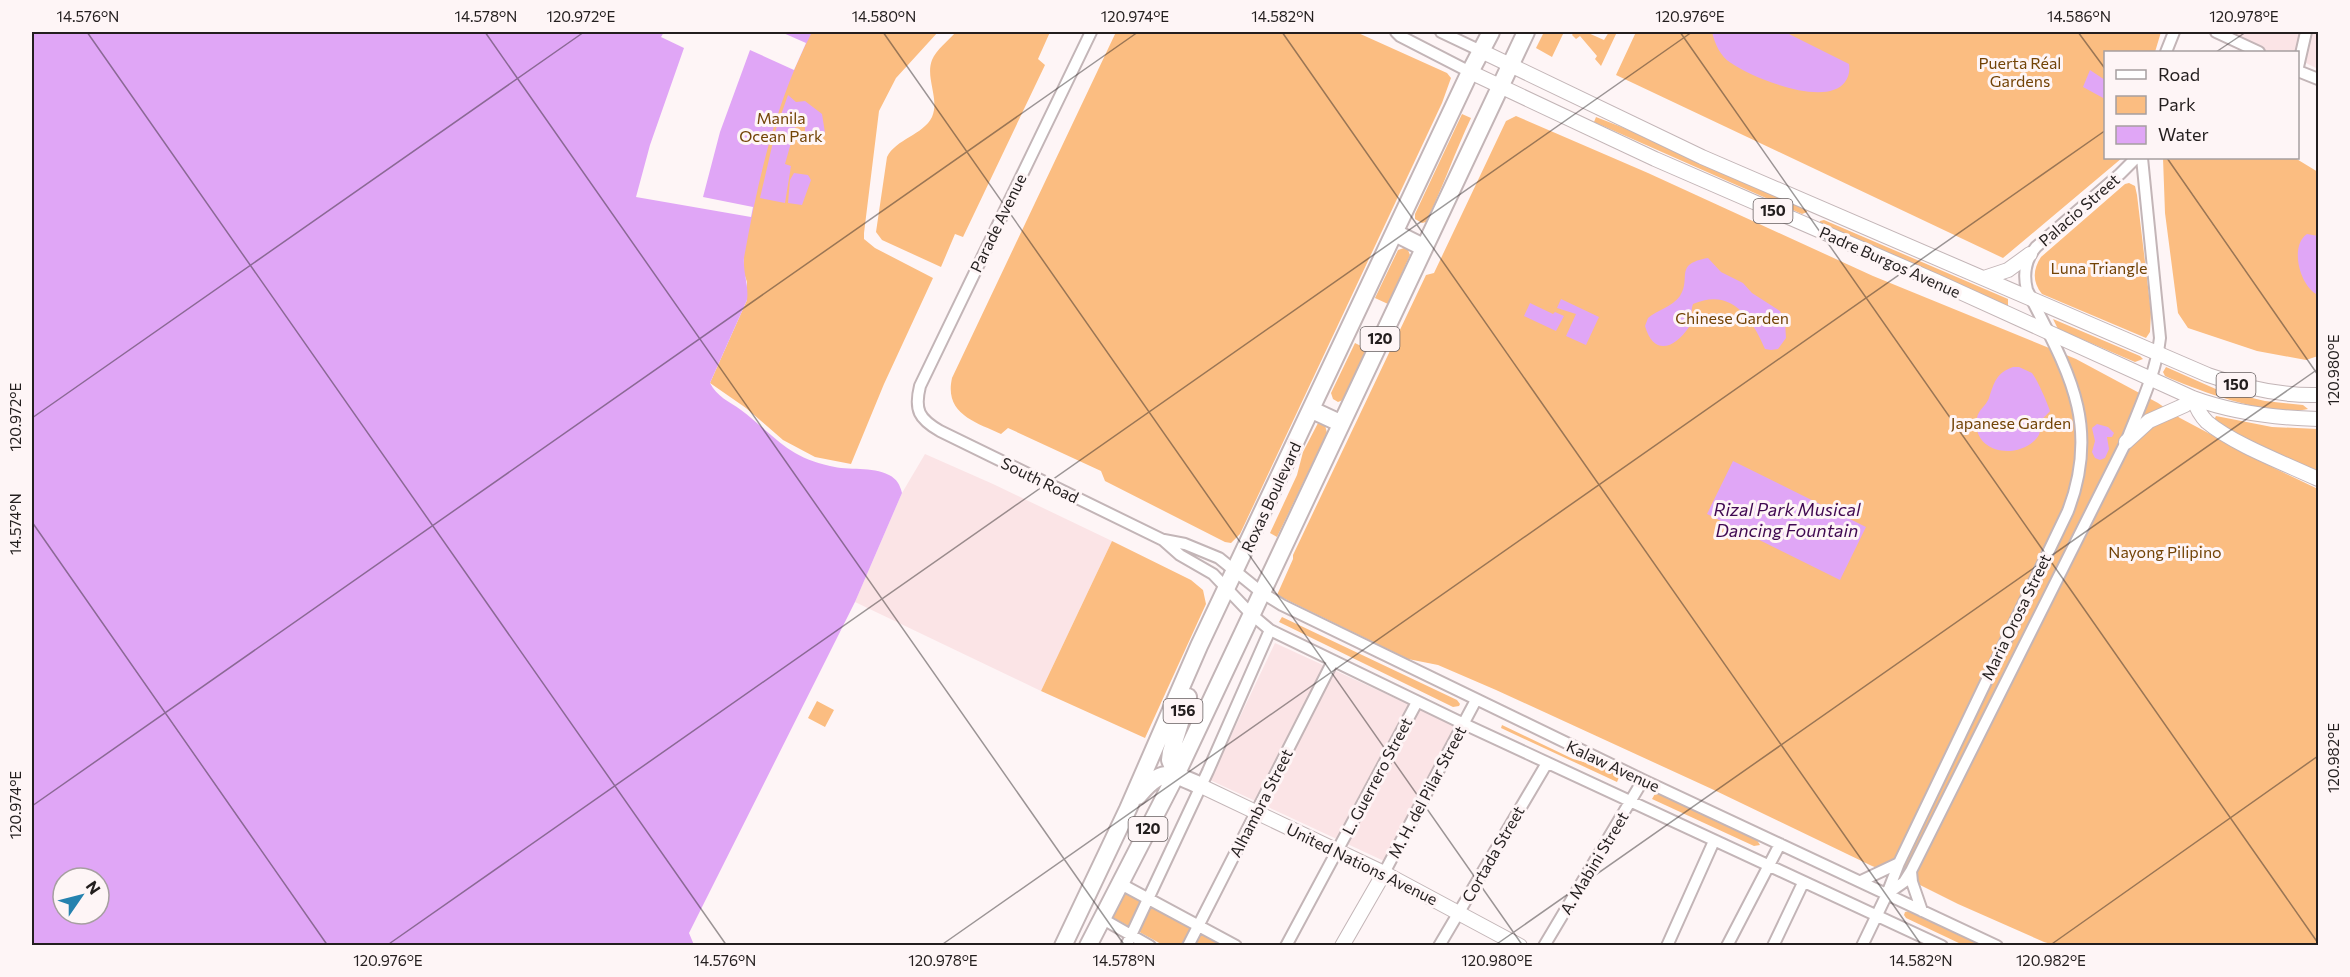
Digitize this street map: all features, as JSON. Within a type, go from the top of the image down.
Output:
[{"type":"highway","name":"120","points":[[1481,51],[1491,32]]},
{"type":"highway","name":"120","points":[[1509,64],[1526,32]]},
{"type":"highway","name":"Roxas Boulevard","points":[[1063,945],[1128,809],[1199,646],[1481,51]]},
{"type":"highway","name":"Roxas Boulevard","points":[[1088,945],[1176,775],[1509,64]]},
{"type":"highway","points":[[1395,233],[1423,247]]},
{"type":"highway","points":[[1312,410],[1340,423]]},
{"type":"highway","name":"156","points":[[1176,775],[1170,760],[1171,752],[1190,693],[1199,646]]},
{"type":"highway","points":[[1128,809],[1153,781],[1169,774],[1201,786]]},
{"type":"main road","name":"Padre Burgos Avenue","points":[[1481,51],[1702,157],[2208,375],[2252,389],[2286,394],[2319,394]]},
{"type":"main road","name":"Padre Burgos Avenue","points":[[1470,72],[1587,127],[2193,398],[2230,410],[2262,416],[2319,419]]},
{"type":"main road","points":[[1587,127],[1596,105]]},
{"type":"main road","points":[[1809,227],[1817,207]]},
{"type":"main road","points":[[1984,278],[2008,270],[2030,254]]},
{"type":"main road","points":[[2126,442],[2149,421],[2185,405],[2193,398],[2202,416],[2208,422],[2230,436],[2319,479]]},
{"type":"main road","name":"United Nations Avenue","points":[[1201,786],[1384,873],[1520,945]]},
{"type":"main road","name":"M. H. del Pilar Street","points":[[1342,945],[1384,873]]},
{"type":"street","name":"Parade Avenue","points":[[921,417],[917,398],[920,386],[1091,32]]},
{"type":"street","points":[[1396,32],[1470,72]]},
{"type":"street","points":[[1441,32],[1481,51]]},
{"type":"street","points":[[2168,51],[2174,32]]},
{"type":"street","points":[[2216,32],[2257,51]]},
{"type":"street","points":[[2299,64],[2306,32]]},
{"type":"street","points":[[2299,69],[2319,79]]},
{"type":"street","name":"Palacio Street","points":[[2048,332],[2032,299],[2025,277],[2030,254],[2135,159]]},
{"type":"street","name":"Maria Orosa Street","points":[[1887,894],[1904,882],[1911,871],[2126,442],[2150,379],[2158,354],[2160,338],[2142,159]]},
{"type":"street","points":[[2120,174],[2133,172],[2146,182]]},
{"type":"street","name":"Maria Orosa Street","points":[[1862,945],[2068,511],[2079,479],[2083,442],[2076,399],[2064,364],[2048,332]]},
{"type":"street","name":"South Road","points":[[921,417],[927,424],[940,431],[1162,540],[1180,555],[1213,574],[1227,590]]},
{"type":"street","name":"South Road","points":[[1162,540],[1185,544],[1219,558],[1236,572]]},
{"type":"street","name":"Kalaw Avenue","points":[[1236,572],[1260,592],[1282,605],[1643,780],[1997,945]]},
{"type":"street","name":"Kalaw Avenue","points":[[1227,590],[1270,630],[1547,763],[1803,883],[1942,945]]},
{"type":"street","points":[[1128,940],[1201,786],[1270,630]]},
{"type":"street","name":"Alhambra Street","points":[[1188,945],[1333,661]]},
{"type":"street","name":"M. H. del Pilar Street","points":[[1384,873],[1476,700]]},
{"type":"street","name":"L. Guerrero Street","points":[[1286,945],[1418,702]]},
{"type":"street","name":"Cortada Street","points":[[1439,945],[1547,763]]},
{"type":"street","name":"A. Mabini Street","points":[[1544,945],[1643,780]]},
{"type":"street","points":[[1667,945],[1714,841]]},
{"type":"street","points":[[1727,945],[1780,844]]},
{"type":"street","points":[[1861,881],[1899,863]]},
{"type":"street","points":[[1911,871],[1912,882],[1922,911]]},
{"type":"street","points":[[1119,883],[1236,945]]},
{"type":"street","points":[[1773,945],[1803,883]]},
{"type":"street","points":[[1101,918],[1128,940],[1150,945]]},
{"type":"shaded area","points":[[2226,32],[2302,32],[2297,51],[2263,51]]},
{"type":"shaded area","points":[[2313,32],[2318,32],[2318,69],[2304,62]]},
{"type":"shaded area","points":[[925,454],[1112,541],[1041,691],[855,602],[902,493]]},
{"type":"shaded area","points":[[1275,643],[1456,726],[1384,861],[1210,780]]},
{"type":"green space","name":"Manila Ocean Park","points":[[664,32],[938,32],[896,78],[879,111],[864,233],[864,239],[875,248],[933,278],[884,384],[851,464],[815,457],[783,440],[746,408],[710,383],[747,300],[747,282],[743,270],[744,258]]},
{"type":"green space","points":[[956,32],[1050,32],[1038,59],[1045,65],[963,237],[955,234],[941,267],[882,240],[876,232],[887,157],[897,146],[928,123],[932,117],[934,103],[930,67],[934,56]]},
{"type":"green space","points":[[1116,32],[1356,32],[1447,73],[1451,78],[1442,103],[1240,534],[1231,543],[1105,481],[1101,471],[1008,428],[1001,434],[972,420],[957,408],[953,400],[952,378]]},
{"type":"green space","points":[[1544,32],[1564,32],[1552,57],[1536,48]]},
{"type":"green space","points":[[1574,32],[1586,32],[1604,40],[1609,32],[1617,32],[1601,66],[1595,59],[1597,56],[1580,36],[1576,39],[1572,35]]},
{"type":"green space","name":"Puerta Réal Gardens","points":[[1636,32],[2161,32],[2155,51],[2104,51],[2104,159],[2121,159],[2003,258],[1616,75]]},
{"type":"green space","points":[[1462,114],[1471,118],[1426,222],[1422,223],[1415,219],[1415,214]]},
{"type":"green space","points":[[1516,116],[1648,173],[1873,276],[2076,359],[2158,403],[2180,418],[2318,489],[2318,945],[2058,946],[2044,942],[1914,882],[1872,866],[1714,790],[1496,690],[1438,665],[1408,659],[1277,595],[1293,555],[1426,275],[1434,273],[1506,121]]},
{"type":"green space","points":[[1596,117],[1806,207],[1807,212],[1802,214],[1594,122]]},
{"type":"green space","points":[[2163,159],[2297,159],[2318,172],[2318,356],[2306,360],[2257,351],[2188,328],[2178,313],[2165,213]]},
{"type":"green space","name":"Luna Triangle","points":[[2125,184],[2135,186],[2137,195],[2151,312],[2150,332],[2146,338],[2042,294],[2035,280],[2036,266],[2041,257]]},
{"type":"green space","points":[[1824,220],[2008,299],[2008,307],[1819,225],[1820,221]]},
{"type":"green space","points":[[1404,248],[1410,255],[1388,304],[1375,298],[1398,250]]},
{"type":"green space","points":[[2053,319],[2143,359],[2135,362],[2058,329]]},
{"type":"green space","points":[[1355,343],[1367,349],[1343,400],[1338,402],[1333,399],[1331,393]]},
{"type":"green space","points":[[2166,367],[2218,390],[2265,401],[2303,405],[2308,409],[2276,410],[2236,402],[2165,376],[2163,372]]},
{"type":"green space","points":[[2216,416],[2272,427],[2318,429],[2318,476],[2262,450],[2214,420]]},
{"type":"green space","points":[[1318,423],[1325,425],[1327,433],[1277,537],[1270,533],[1297,475],[1303,452]]},
{"type":"green space","points":[[1112,541],[1191,580],[1203,590],[1206,604],[1145,738],[1041,691]]},
{"type":"green space","points":[[1282,617],[1457,700],[1460,704],[1453,707],[1279,622]]},
{"type":"green space","points":[[817,701],[834,710],[825,727],[808,718]]},
{"type":"green space","points":[[1502,725],[1573,759],[1620,775],[1617,782],[1501,728]]},
{"type":"green space","points":[[1656,792],[1757,840],[1760,845],[1754,846],[1652,799]]},
{"type":"green space","points":[[1124,891],[1226,945],[1163,945],[1112,917]]},
{"type":"green space","points":[[1909,911],[1981,945],[1963,945],[1906,918],[1905,912]]},
{"type":"water","points":[[32,32],[812,32],[788,86],[769,142],[744,258],[747,300],[710,383],[720,395],[791,451],[830,466],[882,472],[896,480],[902,493],[855,602],[689,933],[694,945],[32,945]]},
{"type":"water","points":[[1712,32],[1785,32],[1849,64],[1848,76],[1845,82],[1836,89],[1822,92],[1789,88],[1755,76],[1727,60],[1718,49]]},
{"type":"water","points":[[2090,70],[2104,79],[2104,98],[2083,87]]},
{"type":"water","points":[[788,95],[796,102],[805,101],[822,114],[825,133],[814,138],[805,133],[805,127],[796,125],[785,164],[791,166],[785,203],[760,198],[776,129]]},
{"type":"water","points":[[794,173],[808,175],[811,180],[802,205],[788,203],[790,180]]},
{"type":"water","points":[[2307,234],[2318,236],[2318,295],[2306,284],[2299,266],[2299,247]]},
{"type":"water","points":[[1708,258],[1721,272],[1743,283],[1752,293],[1780,311],[1785,322],[1786,338],[1778,349],[1765,349],[1747,317],[1738,308],[1718,300],[1706,300],[1693,304],[1690,325],[1671,344],[1659,345],[1649,336],[1645,326],[1648,318],[1673,303],[1680,296],[1685,283],[1685,272],[1691,264]]},
{"type":"water","points":[[1561,299],[1599,317],[1586,345],[1566,336],[1576,314],[1557,308]]},
{"type":"water","points":[[1530,303],[1553,314],[1555,312],[1564,316],[1556,331],[1524,316]]},
{"type":"water","points":[[2013,367],[2019,367],[2032,373],[2050,411],[2040,424],[2038,437],[2027,446],[2017,450],[1996,450],[1981,439],[1977,430],[1977,418],[1988,401],[1996,379]]},
{"type":"water","points":[[2097,424],[2108,427],[2114,433],[2112,437],[2107,437],[2109,449],[2105,458],[2100,460],[2095,458],[2092,452],[2095,441],[2092,428]]},
{"type":"water","name":"Rizal Park Musical Dancing Fountain","points":[[1733,461],[1866,527],[1840,580],[1707,514]]},
{"type":"pier","name":"Manila Ocean Park","points":[[664,32],[781,32],[806,43],[794,70],[750,50],[720,132],[703,197],[753,207],[751,217],[636,197],[650,145],[684,48],[661,37]]},
{"type":"park label","name":"Chinese Garden","points":[[1732,318]]},
{"type":"park label","name":"Japanese Garden","points":[[2011,423]]},
{"type":"park label","name":"Nayong Pilipino","points":[[2165,552]]}]
